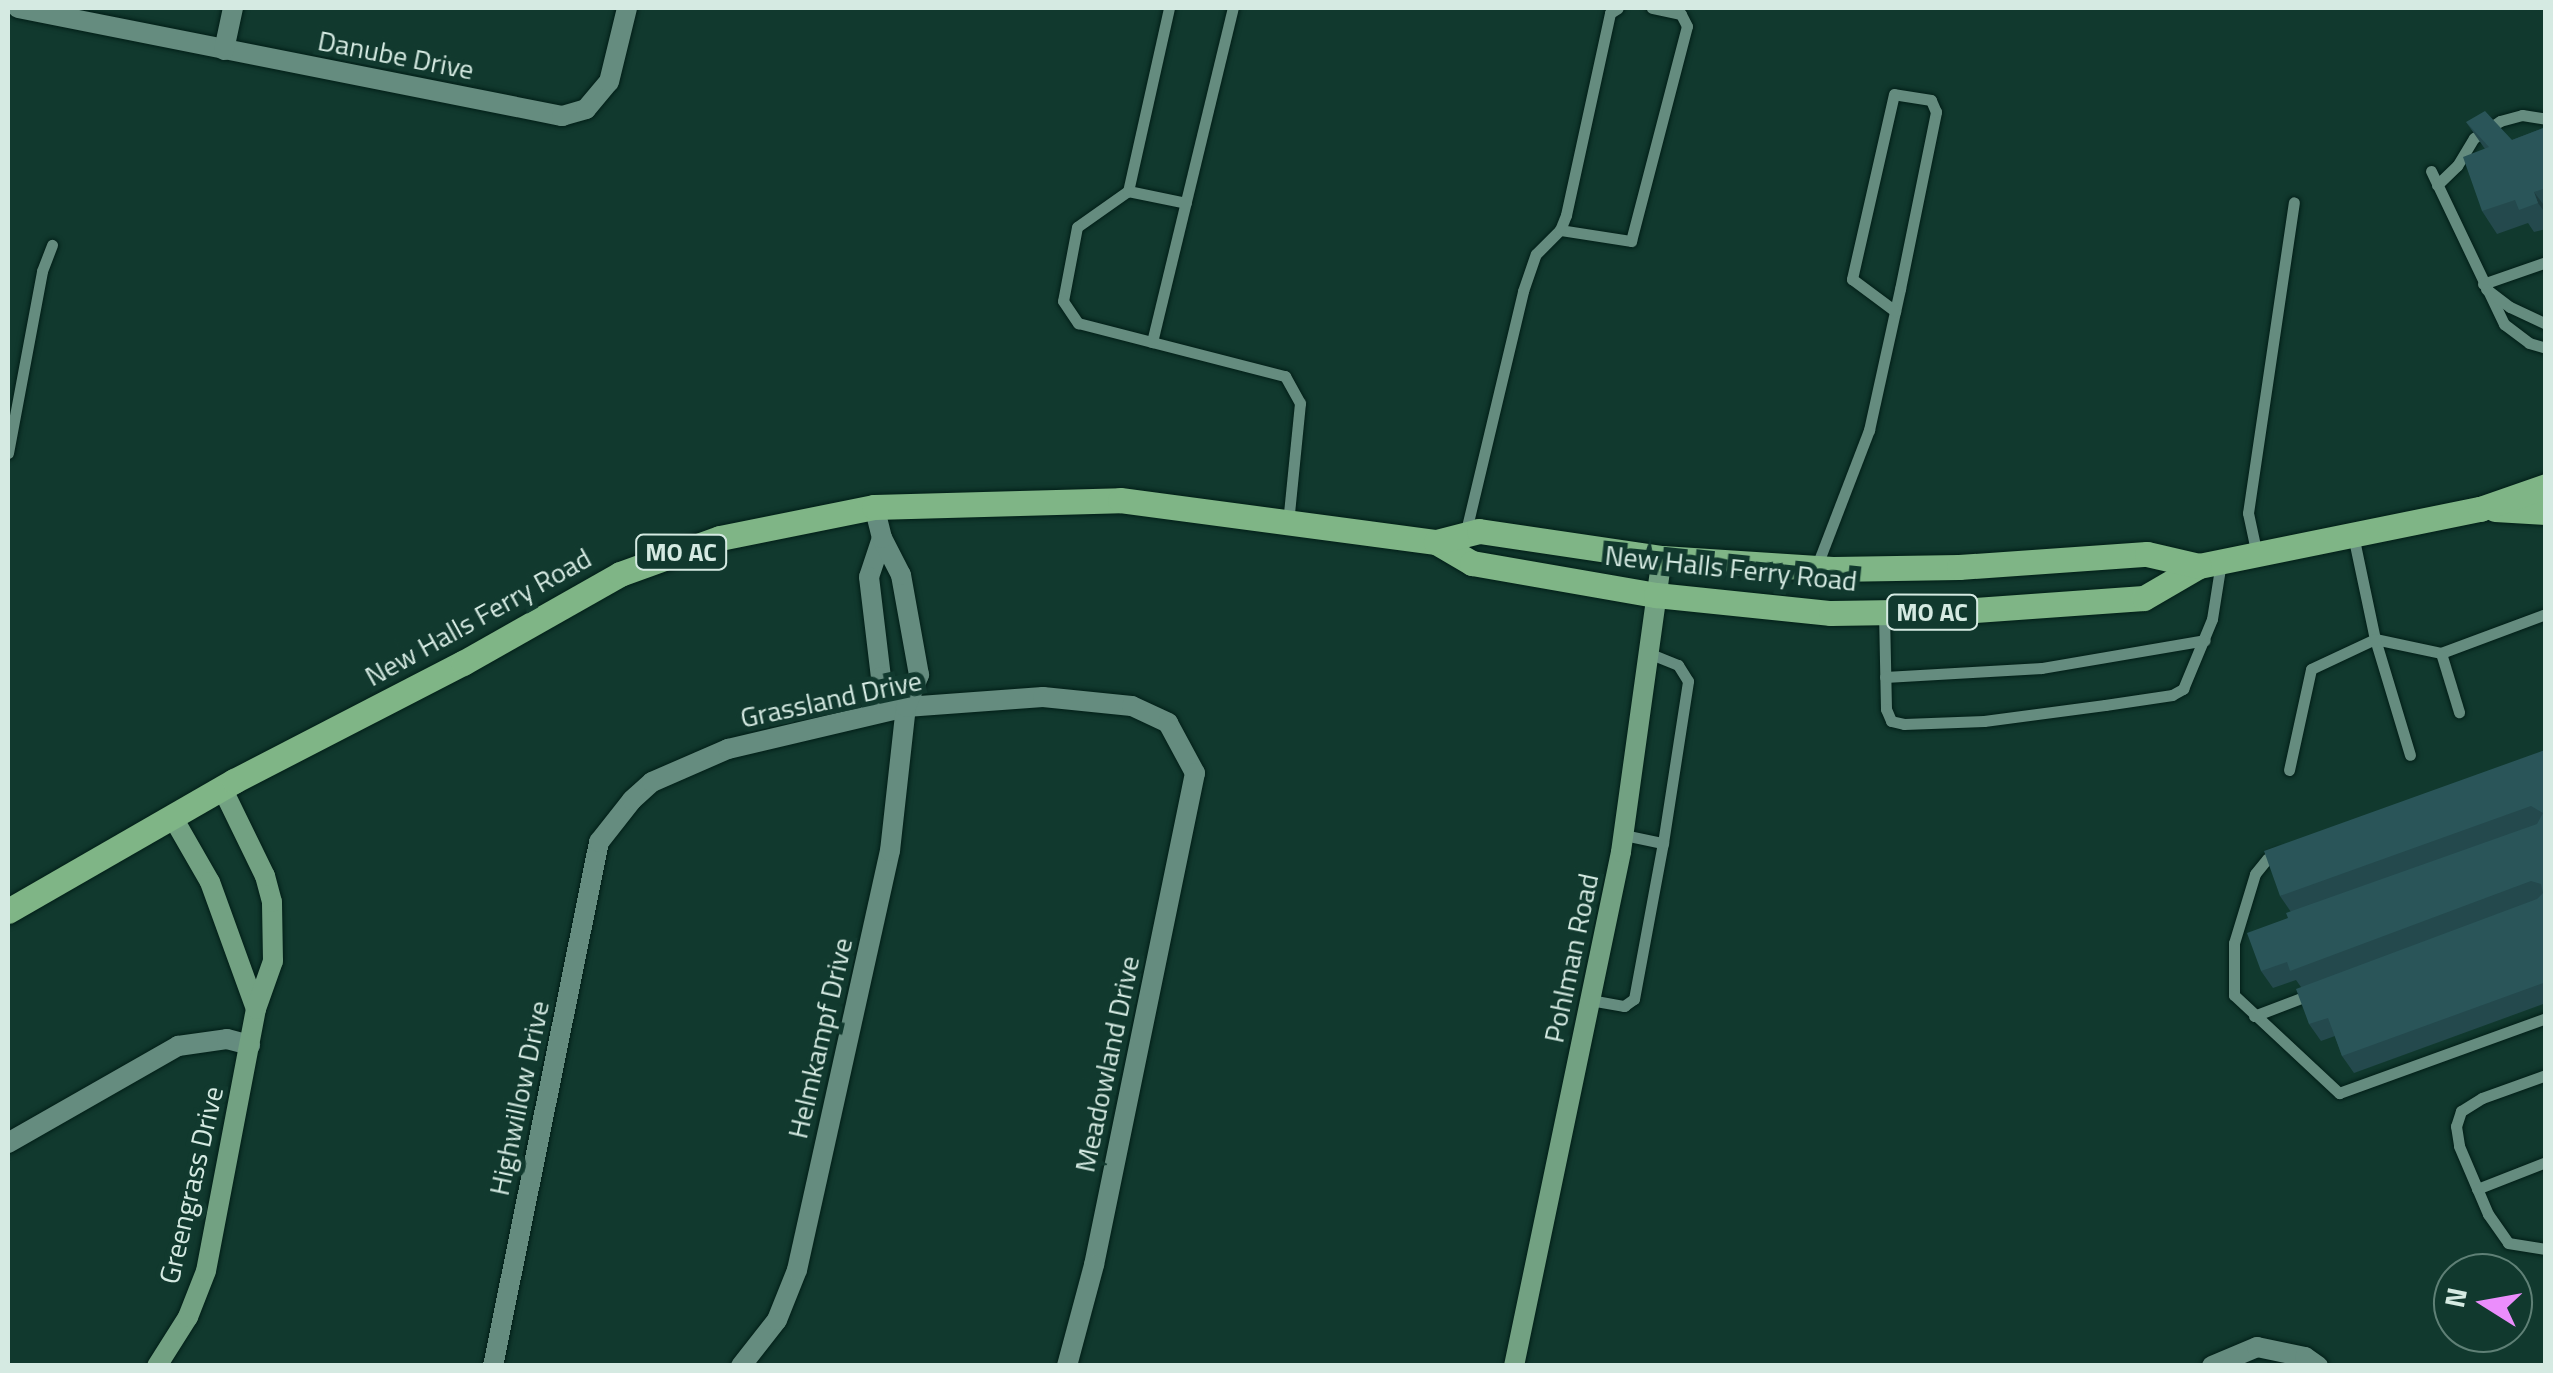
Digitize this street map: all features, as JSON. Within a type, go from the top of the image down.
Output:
[{"type":"main road","name":"New Halls Ferry Road","points":[[1436,542],[1472,563],[1656,595],[1831,613],[1884,613],[2144,598],[2210,564],[2480,509],[2546,486]]},
{"type":"main road","name":"New Halls Ferry Road","points":[[8,912],[222,788],[463,663],[620,574],[720,538],[874,507],[1120,500],[1436,542],[1479,531],[1662,558],[1816,568],[1959,567],[2147,554],[2210,564]]},
{"type":"main road","points":[[2480,509],[2546,512]]},
{"type":"street","name":"Danube Drive","points":[[18,8],[562,116],[586,110],[608,82],[627,8]]},
{"type":"street","points":[[224,50],[233,8]]},
{"type":"street","name":"Helmkampf Drive","points":[[740,1366],[777,1320],[797,1270],[890,851],[906,707],[919,675],[900,575],[882,538],[874,507]]},
{"type":"street","name":"Helmkampf Drive","points":[[882,538],[869,578],[881,678],[906,707]]},
{"type":"street","name":"Pohlman Road","points":[[1514,1366],[1624,835],[1662,558]]},
{"type":"street","name":"Grassland Drive","points":[[599,842],[652,782],[728,749],[906,707],[1043,697],[1132,706],[1168,724],[1194,773]]},
{"type":"street","name":"Meadowland Drive","points":[[1066,1366],[1094,1265],[1194,773]]},
{"type":"street","name":"Greengrass Drive","points":[[157,1366],[188,1316],[206,1271],[256,1009],[272,961],[272,902],[252,844],[222,788]]},
{"type":"street","name":"Greengrass Drive","points":[[172,816],[210,882],[256,1009]]},
{"type":"street","name":"Highwillow Drive","points":[[492,1366],[599,842]]},
{"type":"street","points":[[8,1143],[178,1046],[227,1040],[250,1045]]},
{"type":"street","points":[[2212,1366],[2257,1348],[2304,1357],[2318,1366]]},
{"type":"lane","points":[[1169,8],[1128,191],[1077,226],[1063,301],[1078,323],[1285,376],[1300,403],[1288,524]]},
{"type":"lane","points":[[1152,342],[1233,8]]},
{"type":"lane","points":[[1465,535],[1524,291],[1536,254],[1560,230],[1610,13],[1618,8]]},
{"type":"lane","points":[[1560,230],[1631,241],[1687,26],[1680,14],[1652,8]]},
{"type":"lane","points":[[1816,568],[1869,430],[1895,312],[1936,112],[1931,100],[1894,94],[1852,279],[1895,312]]},
{"type":"lane","points":[[2437,186],[2457,166],[2474,138],[2500,121],[2522,116],[2546,119]]},
{"type":"lane","points":[[2432,171],[2504,324],[2546,358]]},
{"type":"lane","points":[[1128,191],[1186,203]]},
{"type":"lane","points":[[2257,555],[2248,514],[2294,202]]},
{"type":"lane","points":[[8,453],[42,271],[52,245]]},
{"type":"lane","points":[[2485,286],[2546,262]]},
{"type":"lane","points":[[2485,286],[2510,307],[2546,324]]},
{"type":"lane","points":[[2529,343],[2546,348]]},
{"type":"lane","points":[[2353,536],[2375,640],[2410,755]]},
{"type":"lane","points":[[1884,613],[1886,708],[1892,720],[1904,724],[1984,720],[2172,695],[2183,689],[2205,640],[2210,564]]},
{"type":"lane","points":[[2290,770],[2310,669],[2375,640],[2441,653],[2546,614]]},
{"type":"lane","points":[[1885,677],[2042,668],[2205,640]]},
{"type":"lane","points":[[2441,653],[2459,712]]},
{"type":"lane","points":[[1590,1000],[1624,1006],[1634,999],[1663,843],[1688,680],[1678,665],[1648,654]]},
{"type":"lane","points":[[1624,835],[1663,843]]},
{"type":"lane","points":[[2286,852],[2267,858],[2255,874],[2234,943],[2234,995],[2338,1093],[2546,1018]]},
{"type":"lane","points":[[2234,943],[2252,937]]},
{"type":"lane","points":[[2254,1016],[2327,988]]},
{"type":"lane","points":[[2546,1076],[2461,1111],[2456,1126],[2459,1146],[2477,1189],[2508,1243],[2546,1249]]},
{"type":"lane","points":[[2477,1189],[2546,1162]]},
{"type":"building","points":[[2485,111],[2512,140],[2546,127],[2546,188],[2534,192],[2538,203],[2519,210],[2515,200],[2482,211],[2463,157],[2489,147],[2466,122]]},
{"type":"building","points":[[2545,750],[2546,982],[2342,1056],[2328,1018],[2309,1024],[2296,989],[2537,899],[2543,893],[2541,884],[2531,881],[2290,971],[2287,962],[2261,971],[2247,933],[2288,918],[2286,913],[2537,824],[2543,813],[2531,806],[2280,896],[2264,851]]}]
